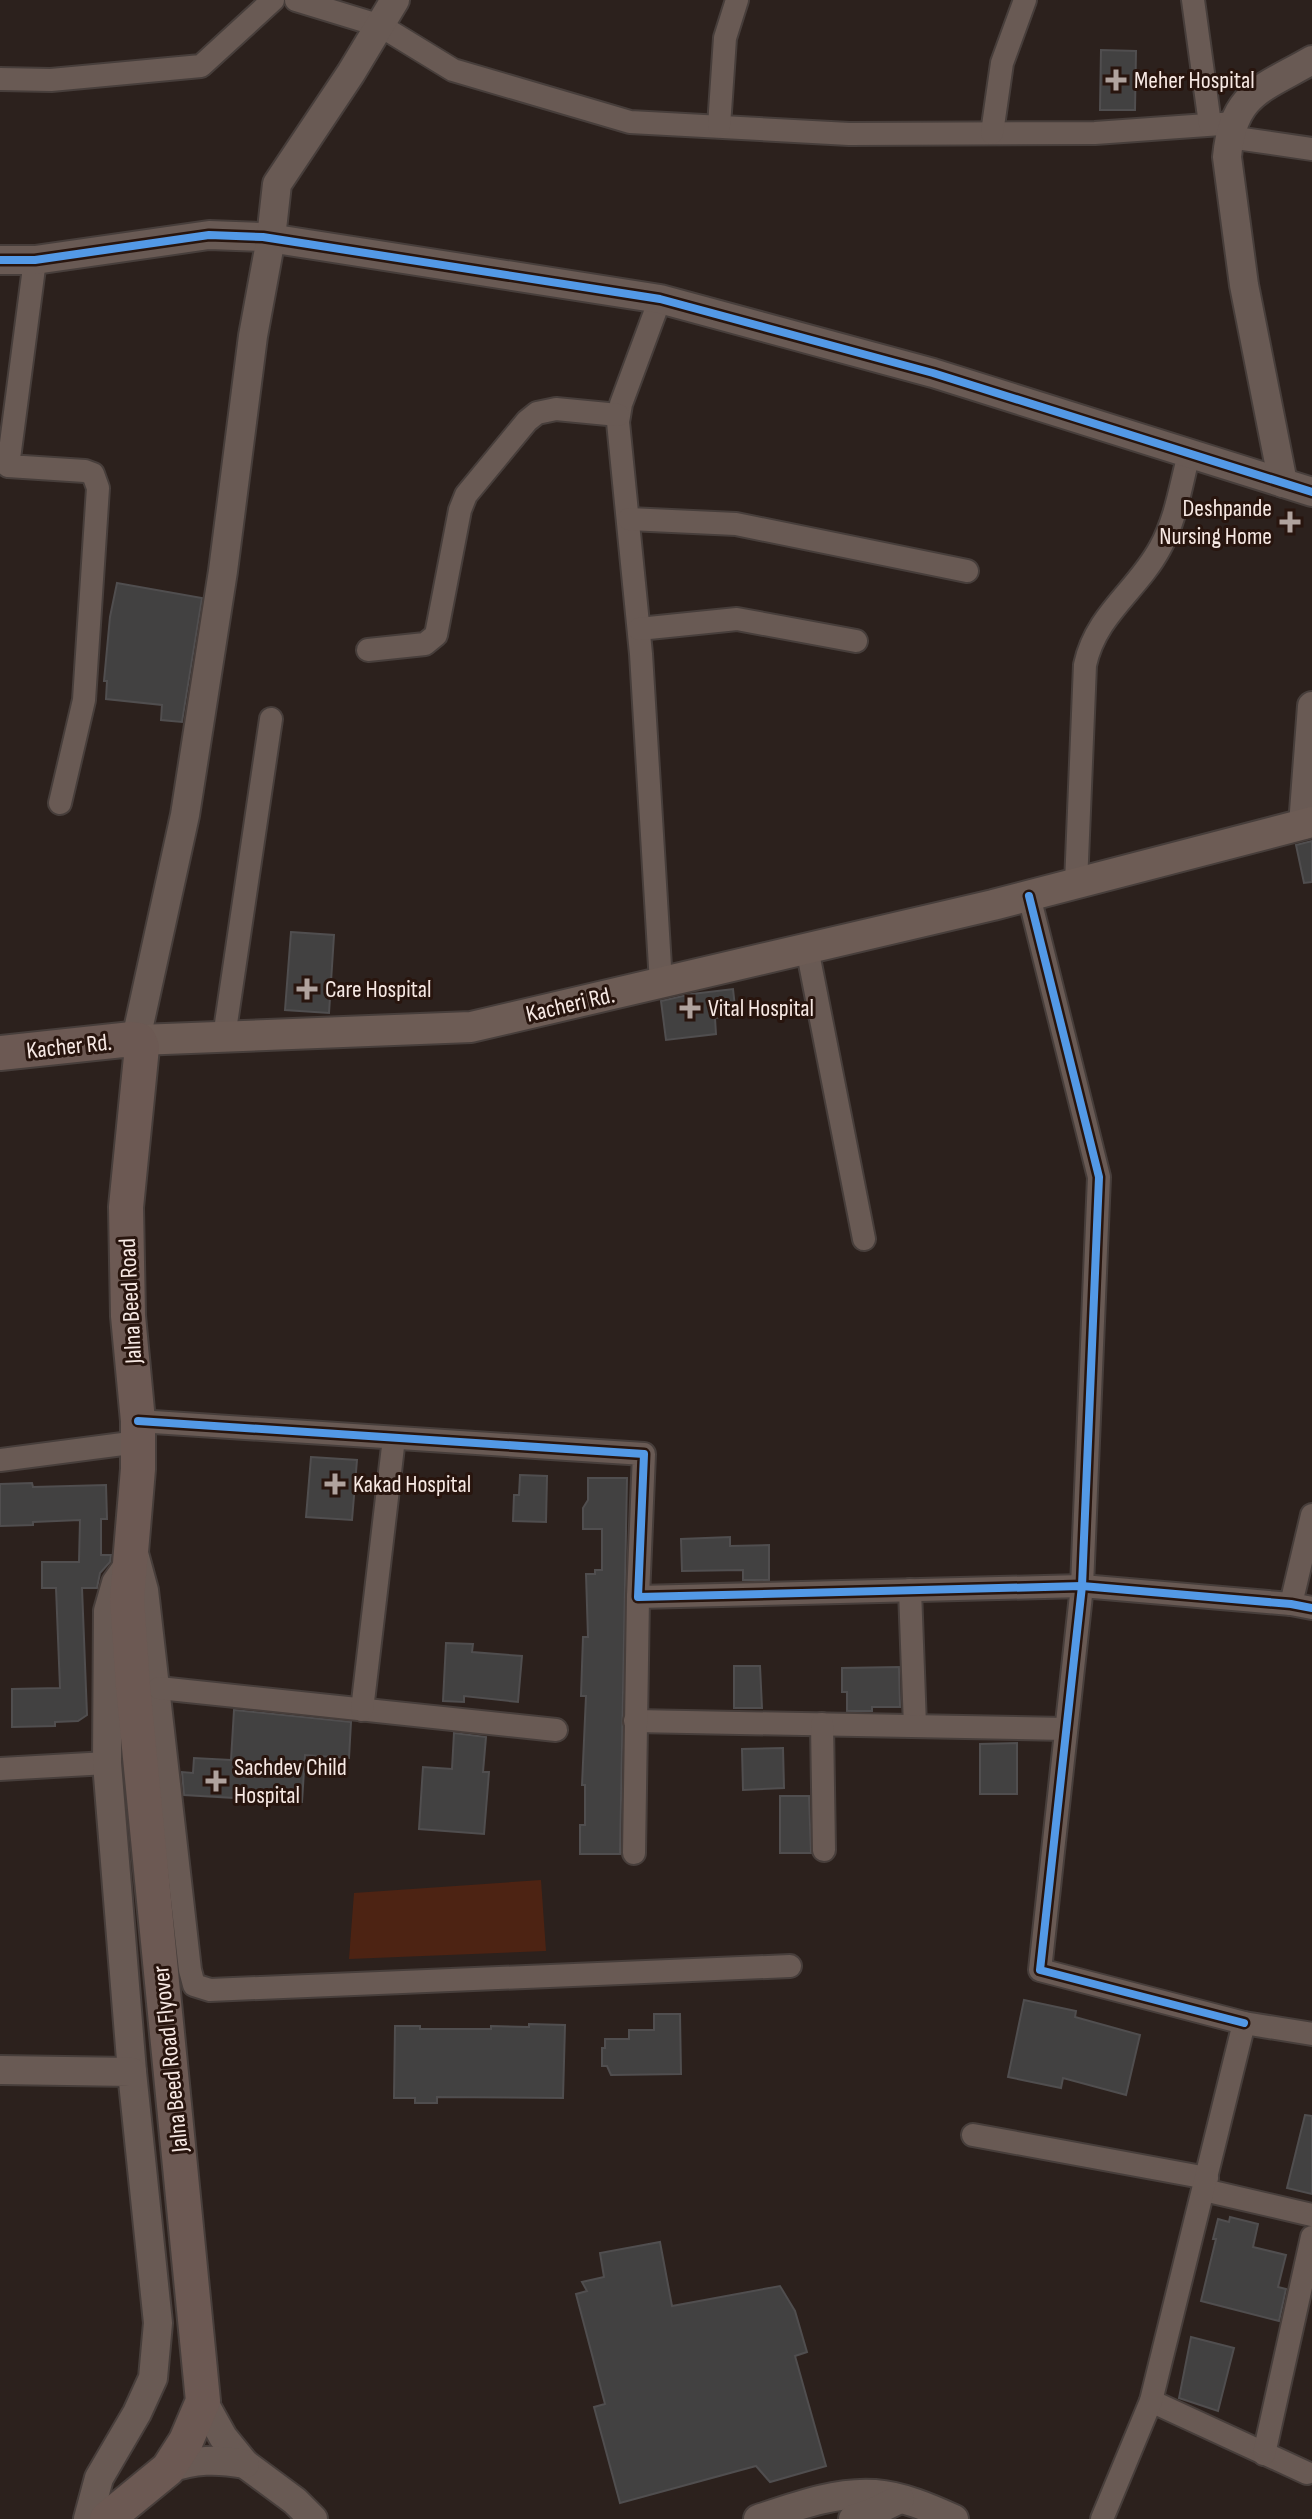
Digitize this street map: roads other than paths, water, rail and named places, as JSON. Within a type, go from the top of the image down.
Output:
[{"type":"main road","name":"Kacheri Rd.","points":[[137,1040],[471,1027],[993,905],[1308,824]]},
{"type":"main road","name":"Kacher Rd.","points":[[0,1053],[137,1040]]},
{"type":"main road","name":"Jalna Beed Road","points":[[131,1550],[138,1432],[128,1316],[126,1207],[142,1047],[137,1040]]},
{"type":"main road","name":"Jalna Beed Road Flyover","points":[[107,2519],[168,2469],[182,2449],[203,2401],[127,1599],[131,1550]]},
{"type":"street","points":[[0,79],[51,80],[201,66],[273,0]]},
{"type":"street","points":[[296,0],[381,26],[453,70],[630,122],[849,134],[1095,133],[1225,128],[1312,149]]},
{"type":"street","points":[[137,1040],[185,815],[277,184],[395,0]]},
{"type":"street","points":[[719,126],[725,38],[737,0]]},
{"type":"street","points":[[992,133],[1002,63],[1025,0]]},
{"type":"street","points":[[1193,0],[1225,128],[1244,285],[1283,483]]},
{"type":"street","points":[[1225,128],[1251,95],[1312,60]]},
{"type":"street","points":[[0,260],[35,260],[209,235],[271,238],[660,299],[933,373],[1312,492]]},
{"type":"street","points":[[35,260],[8,405],[4,471],[85,471],[93,474],[98,488],[84,700],[60,803]]},
{"type":"street","points":[[660,299],[618,415],[639,629],[661,983]]},
{"type":"street","points":[[368,650],[425,644],[436,635],[460,510],[466,495],[532,417],[549,409],[618,415]]},
{"type":"street","points":[[1076,884],[1085,665],[1089,647],[1103,621],[1161,548],[1189,454]]},
{"type":"street","points":[[629,519],[736,524],[967,571]]},
{"type":"street","points":[[639,629],[737,619],[856,641]]},
{"type":"street","points":[[1308,824],[1312,706]]},
{"type":"street","points":[[224,1037],[271,719]]},
{"type":"street","points":[[1029,896],[1099,1177],[1082,1586],[1040,1970],[1244,2023],[1312,2034]]},
{"type":"street","points":[[807,948],[864,1239]]},
{"type":"street","points":[[0,1460],[138,1432],[394,1438],[644,1454],[638,1597],[634,1853]]},
{"type":"street","points":[[362,1710],[394,1438]]},
{"type":"street","points":[[638,1597],[1082,1586],[1301,1606],[1312,1515]]},
{"type":"street","points":[[131,1550],[145,1576],[194,1985],[200,1988],[790,1966]]},
{"type":"street","points":[[88,2519],[99,2478],[137,2413],[153,2378],[158,2323],[132,2072],[107,1763],[108,1611],[131,1550]]},
{"type":"street","points":[[910,1590],[915,1726]]},
{"type":"street","points":[[159,1688],[556,1730]]},
{"type":"street","points":[[635,1721],[1066,1729]]},
{"type":"street","points":[[822,1724],[824,1850]]},
{"type":"street","points":[[0,1769],[107,1763]]},
{"type":"street","points":[[1102,2519],[1151,2401],[1244,2023]]},
{"type":"street","points":[[0,2070],[132,2072]]},
{"type":"street","points":[[973,2135],[1206,2184],[1312,2215]]},
{"type":"street","points":[[1264,2454],[1312,2237]]},
{"type":"street","points":[[203,2401],[223,2437],[245,2464],[295,2501],[313,2519]]},
{"type":"street","points":[[1151,2401],[1307,2473]]},
{"type":"street","points":[[168,2469],[186,2462],[206,2460],[245,2464]]},
{"type":"street","points":[[758,2519],[847,2508],[876,2494],[900,2499],[954,2519]]},
{"type":"place","name":"Meher Hospital","points":[[1116,80]]},
{"type":"place","name":"Deshpande Nursing Home","points":[[1290,522]]},
{"type":"place","name":"Care Hospital","points":[[307,989]]},
{"type":"place","name":"Vital Hospital","points":[[690,1008]]},
{"type":"place","name":"Kakad Hospital","points":[[335,1484]]},
{"type":"place","name":"Sachdev Child Hospital","points":[[216,1781]]}]
